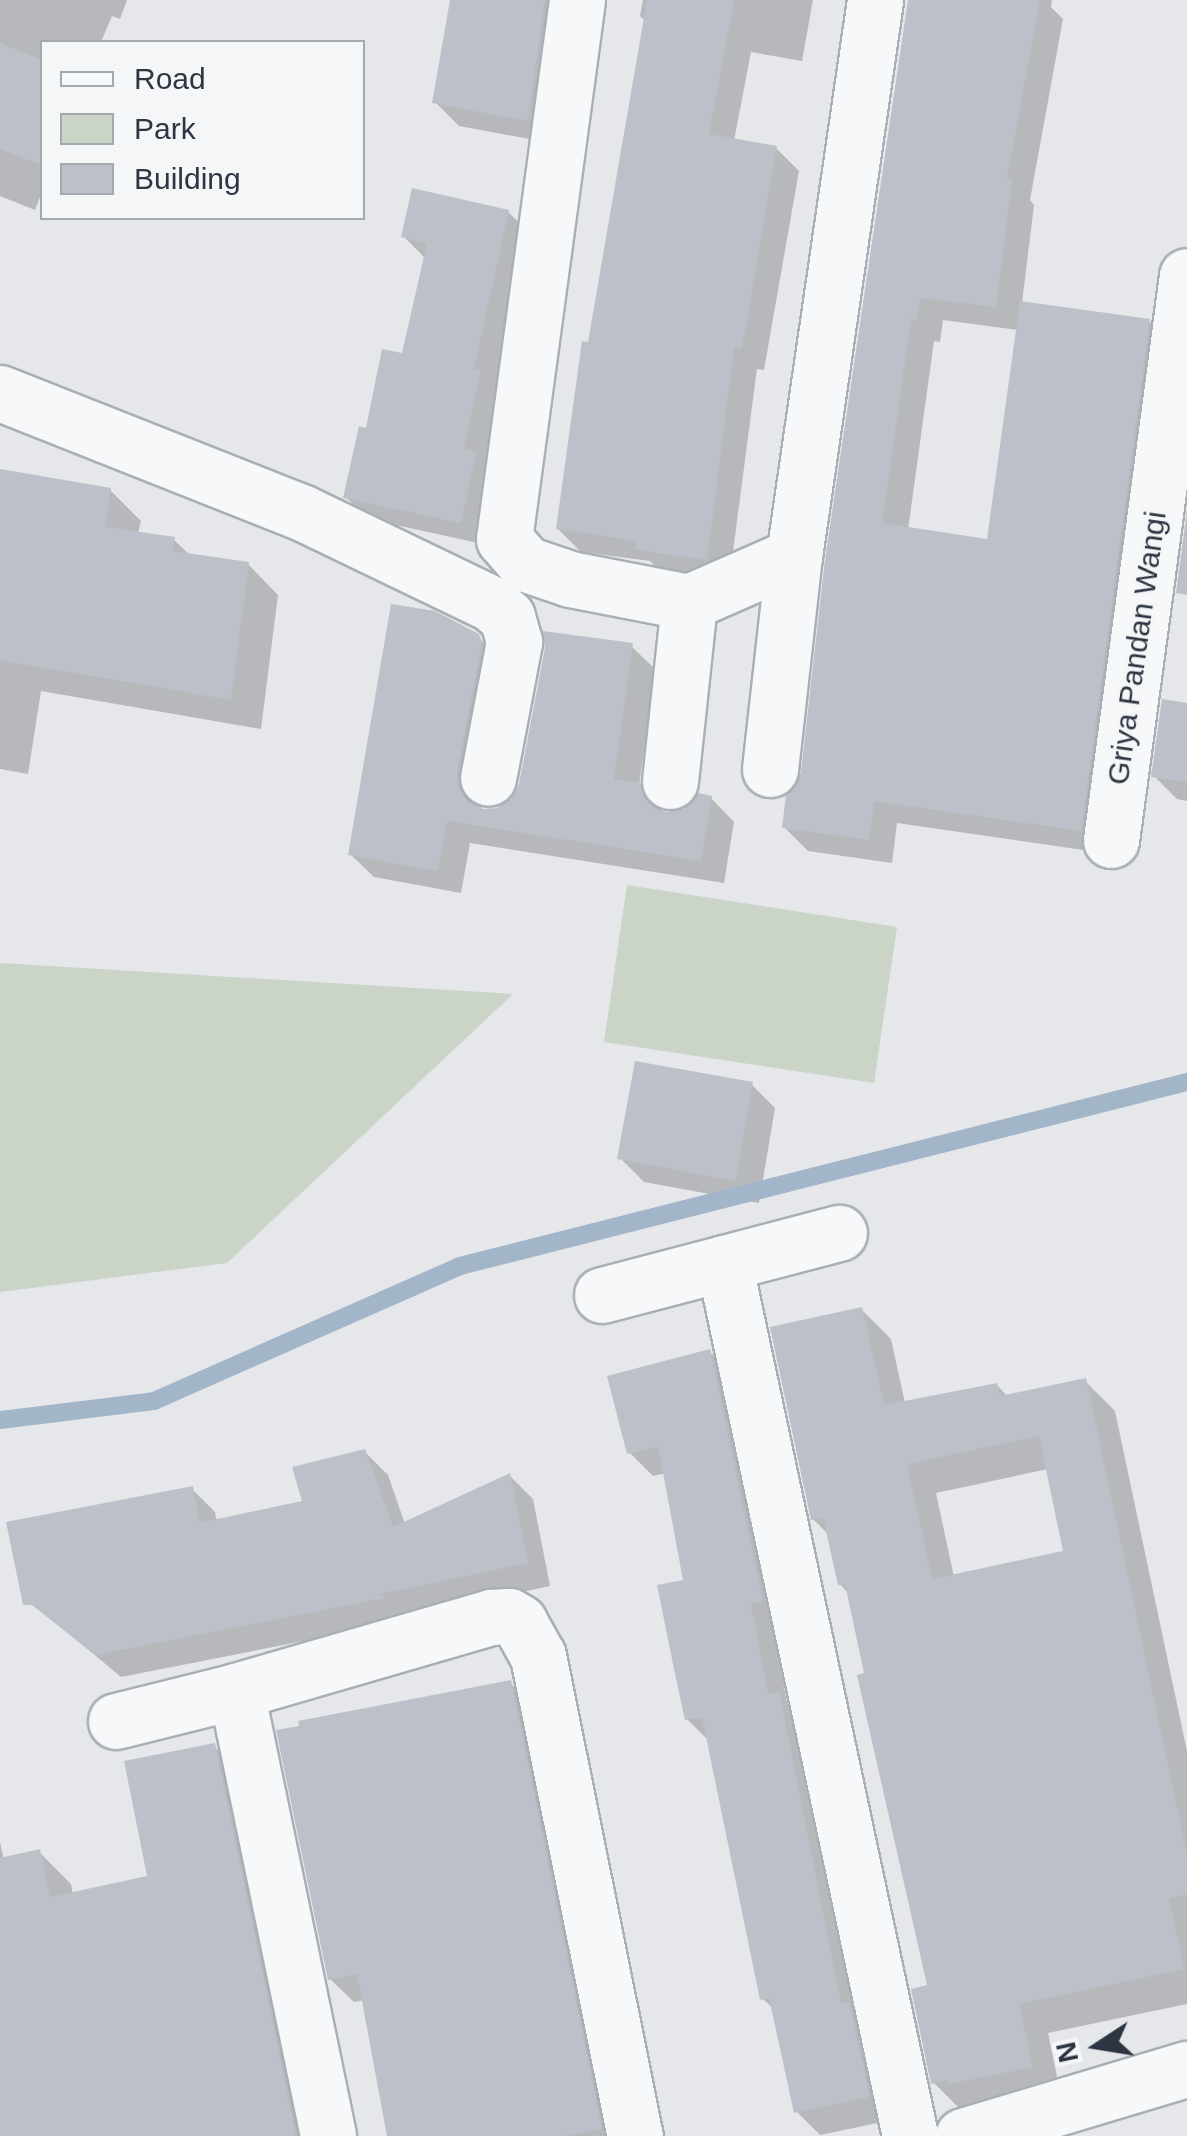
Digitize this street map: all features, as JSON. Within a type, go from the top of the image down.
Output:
[{"type":"street","points":[[577,0],[504,538],[526,564],[570,579],[689,602],[794,556]]},
{"type":"street","points":[[770,769],[794,556],[875,0]]},
{"type":"street","name":"Griya Pandan Wangi","points":[[1111,840],[1187,276]]},
{"type":"street","points":[[0,392],[301,512],[492,604],[507,617],[514,642],[488,778]]},
{"type":"street","points":[[670,782],[689,602]]},
{"type":"street","points":[[602,1295],[839,1233]]},
{"type":"street","points":[[724,1263],[910,2136]]},
{"type":"street","points":[[116,1721],[236,1691],[491,1617],[509,1616],[520,1622],[538,1656],[635,2136]]},
{"type":"street","points":[[236,1691],[328,2136]]},
{"type":"street","points":[[964,2136],[1187,2069]]},
{"type":"green space","points":[[627,885],[897,927],[874,1083],[604,1042]]},
{"type":"green space","points":[[0,963],[513,994],[227,1263],[0,1292]]},
{"type":"building","points":[[450,0],[545,0],[528,121],[432,103]]},
{"type":"building","points":[[647,0],[734,0],[709,134],[777,146],[742,348],[734,347],[707,560],[635,550],[637,541],[556,529],[582,341],[588,342]]},
{"type":"building","points":[[908,0],[1040,0],[1007,178],[1012,179],[996,307],[920,298],[917,320],[911,319],[882,523],[987,539],[1020,301],[1150,319],[1081,831],[874,801],[869,840],[782,828],[786,795],[801,772],[825,560]]},
{"type":"building","points":[[0,43],[40,59],[40,164],[0,149]]},
{"type":"building","points":[[412,188],[509,210],[474,369],[481,370],[464,449],[476,452],[461,523],[343,498],[359,426],[366,428],[382,349],[402,353],[427,243],[401,237]]},
{"type":"building","points":[[0,469],[111,488],[105,527],[175,537],[173,551],[249,562],[231,700],[0,660]]},
{"type":"building","points":[[1187,510],[1187,595],[1176,593]]},
{"type":"building","points":[[391,604],[435,611],[479,634],[482,643],[457,773],[458,787],[467,801],[483,809],[497,808],[511,799],[519,784],[545,648],[543,631],[633,643],[614,779],[640,783],[651,806],[666,812],[684,809],[698,793],[712,796],[701,861],[447,821],[438,871],[348,855]]},
{"type":"building","points":[[1162,699],[1187,703],[1187,782],[1151,777]]},
{"type":"building","points":[[635,1061],[753,1082],[736,1181],[617,1159]]},
{"type":"building","points":[[862,1307],[884,1405],[997,1383],[1000,1396],[1086,1378],[1187,1855],[1187,1894],[1169,1898],[1184,1969],[1019,2004],[1033,2067],[931,2084],[911,1989],[927,1985],[857,1675],[864,1673],[845,1584],[838,1585],[823,1517],[811,1520],[770,1327]],"holes":[[[1039,1436],[1063,1551],[932,1579],[907,1464]]]},
{"type":"building","points":[[710,1349],[763,1601],[751,1604],[768,1694],[779,1691],[841,2003],[849,2002],[870,2097],[794,2113],[769,1998],[760,2000],[702,1717],[685,1720],[675,1674],[657,1585],[683,1580],[658,1446],[627,1454],[607,1376]]},
{"type":"building","points":[[365,1449],[393,1527],[510,1473],[528,1563],[380,1594],[385,1598],[95,1655],[32,1605],[23,1605],[6,1522],[193,1486],[199,1523],[302,1501],[292,1467]]},
{"type":"building","points":[[511,1680],[602,2129],[563,2136],[387,2136],[357,1974],[328,1980],[276,1730],[299,1726],[298,1721]]},
{"type":"building","points":[[215,1743],[296,2136],[0,2136],[0,1858],[40,1849],[50,1897],[147,1876],[124,1761]]},
{"type":"waterway","points":[[0,1420],[154,1401],[460,1266],[1187,1082]]}]
